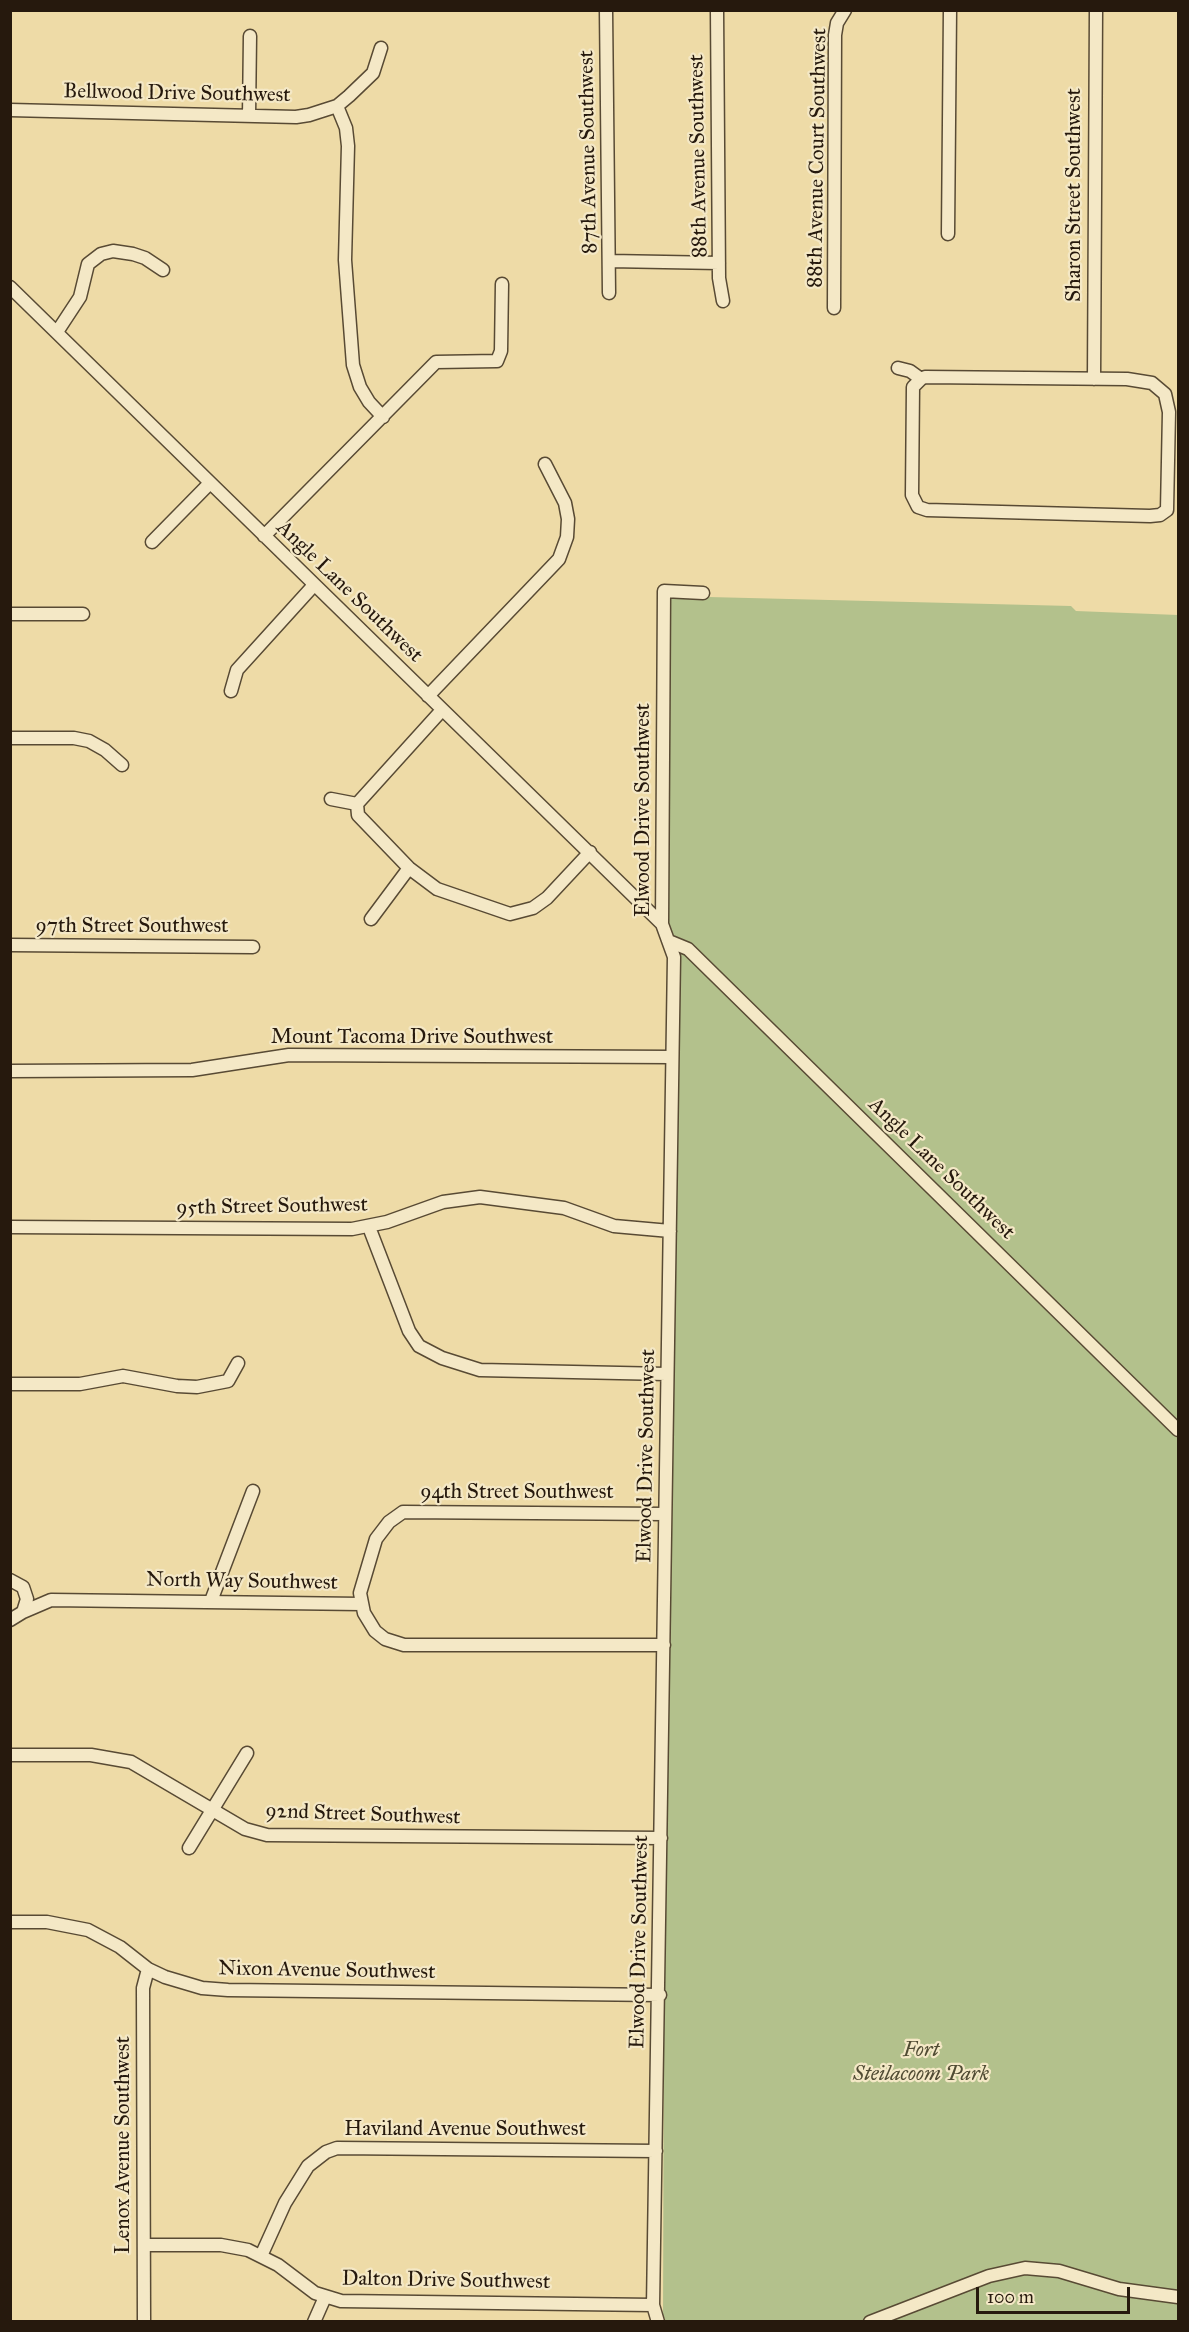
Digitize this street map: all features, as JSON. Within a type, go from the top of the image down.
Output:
[{"type":"street","name":"87th Avenue Southwest","points":[[606,10],[609,293]]},
{"type":"street","name":"88th Avenue Southwest","points":[[717,10],[719,263],[723,301]]},
{"type":"street","name":"88th Avenue Court Southwest","points":[[834,308],[835,35],[837,23],[845,10]]},
{"type":"street","points":[[948,234],[951,10]]},
{"type":"street","name":"Sharon Street Southwest","points":[[1094,379],[1096,10]]},
{"type":"street","points":[[249,116],[250,36]]},
{"type":"street","name":"Bellwood Drive Southwest","points":[[10,110],[296,117],[337,106],[373,73],[381,48]]},
{"type":"street","points":[[337,106],[346,129],[349,157],[345,260],[355,377],[369,402],[383,417]]},
{"type":"street","points":[[57,332],[80,297],[88,264],[101,254],[113,251],[133,254],[163,270]]},
{"type":"street","points":[[610,261],[719,263]]},
{"type":"street","points":[[264,536],[436,362],[494,362],[498,358],[502,284]]},
{"type":"street","name":"Angle Lane Southwest","points":[[10,287],[662,924]]},
{"type":"street","points":[[898,368],[910,371],[921,379]]},
{"type":"street","points":[[925,377],[1144,380],[1160,387],[1165,394],[1170,426],[1168,506],[1160,514],[938,510],[918,507],[912,495],[913,387],[921,379],[925,377]]},
{"type":"street","points":[[428,696],[559,559],[567,537],[568,519],[565,503],[545,464]]},
{"type":"street","points":[[152,542],[210,483]]},
{"type":"street","points":[[231,691],[237,670],[314,585]]},
{"type":"street","name":"Elwood Drive Southwest","points":[[658,2322],[653,2305],[660,1995],[666,1374],[674,957],[671,942],[662,924],[664,591],[703,593]]},
{"type":"street","points":[[10,614],[83,615]]},
{"type":"street","points":[[442,710],[357,804],[358,815],[409,868],[437,889],[510,914],[533,908],[547,898],[590,852]]},
{"type":"street","points":[[10,738],[74,738],[88,741],[105,750],[122,765]]},
{"type":"street","points":[[332,799],[357,804]]},
{"type":"street","points":[[371,919],[409,868]]},
{"type":"street","name":"Angle Lane Southwest","points":[[671,942],[688,949],[1179,1430]]},
{"type":"street","name":"97th Street Southwest","points":[[10,945],[253,947]]},
{"type":"street","name":"Mount Tacoma Drive Southwest","points":[[10,1071],[192,1070],[290,1055],[672,1057]]},
{"type":"street","name":"95th Street Southwest","points":[[10,1227],[369,1227],[443,1202],[480,1197],[564,1208],[615,1226],[670,1231]]},
{"type":"street","points":[[369,1227],[409,1331],[419,1346],[442,1358],[480,1370],[666,1374]]},
{"type":"street","points":[[10,1384],[80,1384],[134,1377],[160,1384],[197,1387],[228,1381],[237,1363]]},
{"type":"street","points":[[211,1601],[253,1491]]},
{"type":"street","name":"94th Street Southwest","points":[[361,1604],[363,1583],[376,1539],[389,1522],[403,1512],[665,1514]]},
{"type":"street","points":[[10,1568],[16,1583],[27,1599],[10,1632]]},
{"type":"street","name":"North Way Southwest","points":[[16,1583],[51,1600],[361,1604],[375,1630],[385,1639],[404,1645],[664,1645]]},
{"type":"street","name":"North Way Southwest","points":[[18,1616],[51,1600]]},
{"type":"street","points":[[189,1848],[247,1753]]},
{"type":"street","name":"92nd Street Southwest","points":[[10,1755],[91,1755],[120,1759],[149,1771],[245,1829],[267,1835],[660,1838]]},
{"type":"street","name":"Nixon Avenue Southwest","points":[[10,1922],[47,1922],[88,1930],[120,1947],[148,1969],[183,1983],[228,1990],[660,1995]]},
{"type":"street","name":"Lenox Avenue Southwest","points":[[144,2322],[143,1988],[148,1969]]},
{"type":"street","name":"Haviland Avenue Southwest","points":[[261,2256],[285,2203],[308,2166],[326,2152],[337,2148],[656,2151]]},
{"type":"street","name":"Dalton Drive Southwest","points":[[144,2245],[238,2247],[278,2265],[298,2282],[325,2297],[341,2301],[653,2305]]},
{"type":"street","points":[[870,2322],[989,2276],[1025,2268],[1059,2271],[1119,2289],[1179,2297]]},
{"type":"street","points":[[314,2322],[325,2297]]},
{"type":"green space","name":"Fort Steilacoom Park","points":[[668,596],[1071,606],[1076,611],[1178,615],[1178,2321],[666,2322],[663,2315]]}]
